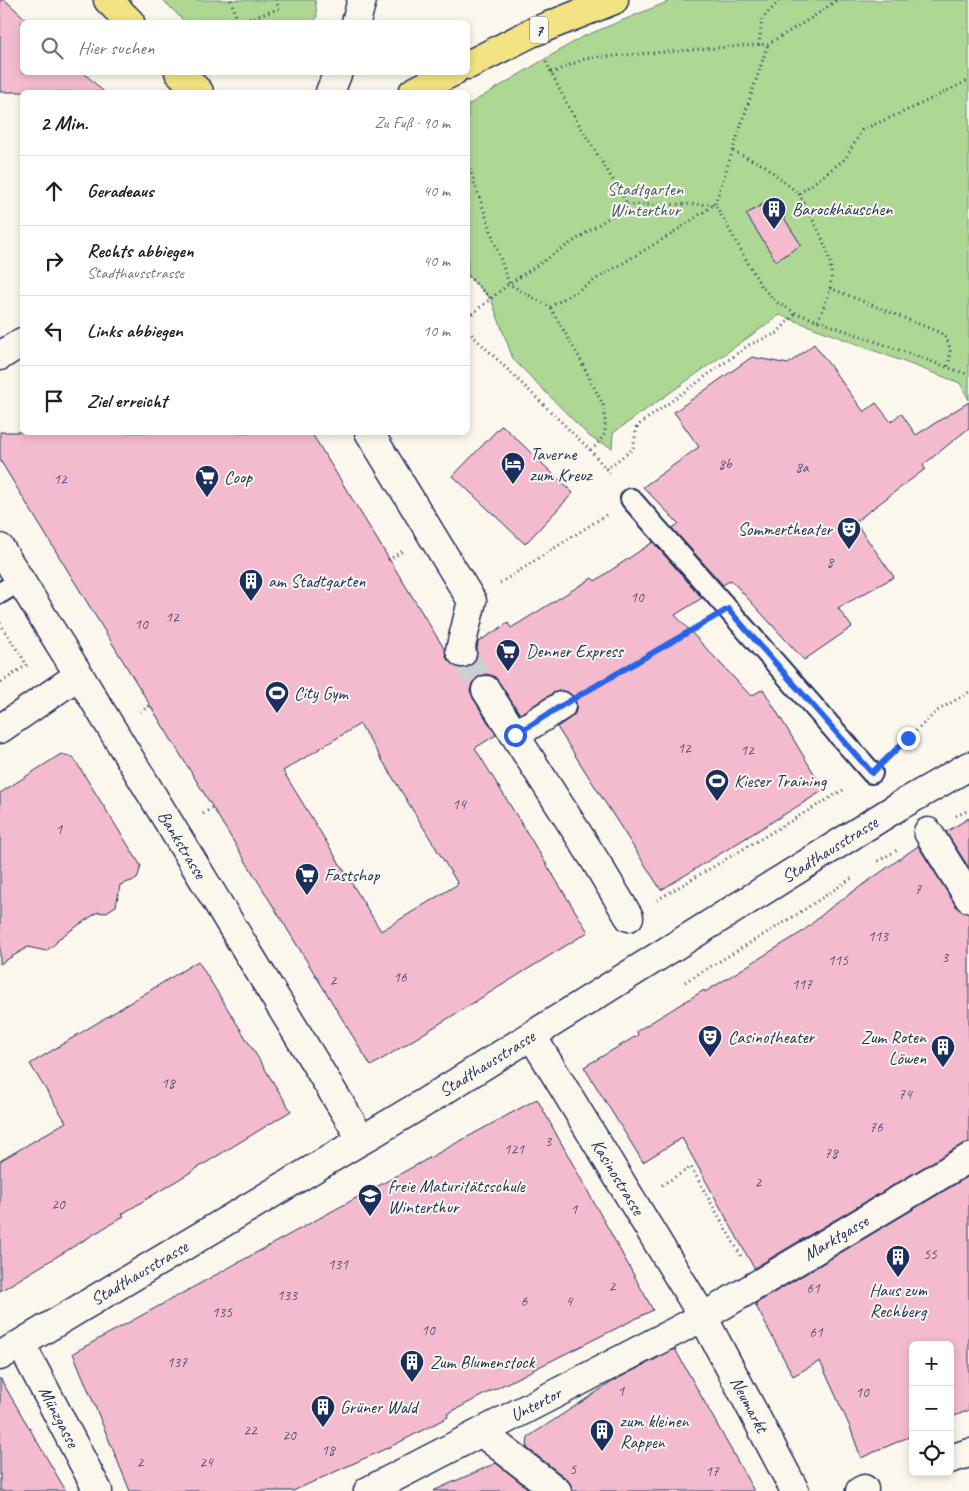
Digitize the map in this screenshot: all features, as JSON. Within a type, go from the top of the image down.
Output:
[{"type":"main road","points":[[108,0],[128,20]]},
{"type":"main road","name":"7","points":[[470,64],[532,33],[614,0]]},
{"type":"main road","points":[[182,75],[197,90]]},
{"type":"main road","points":[[418,90],[447,75]]},
{"type":"street","points":[[357,20],[362,0]]},
{"type":"street","points":[[331,90],[337,75]]},
{"type":"street","points":[[0,356],[20,343]]},
{"type":"street","points":[[371,435],[472,601],[460,650],[462,653]]},
{"type":"street","name":"Bankstrasse","points":[[0,548],[10,587],[80,675],[362,1140]]},
{"type":"street","points":[[0,729],[80,675]]},
{"type":"street","points":[[486,690],[629,917]]},
{"type":"street","points":[[515,735],[561,706]]},
{"type":"street","name":"Stadthausstrasse","points":[[11,1350],[362,1140],[899,806],[969,766]]},
{"type":"street","points":[[928,832],[969,898]]},
{"type":"street","name":"Kasinostrasse","points":[[532,1036],[703,1317]]},
{"type":"street","name":"Marktgasse","points":[[703,1317],[969,1158]]},
{"type":"street","name":"Untertor","points":[[368,1491],[703,1317]]},
{"type":"street","name":"Neumarkt","points":[[703,1317],[795,1491]]},
{"type":"street","name":"Münzgasse","points":[[11,1350],[98,1491]]},
{"type":"street","points":[[482,1433],[557,1491]]},
{"type":"street","points":[[954,1458],[969,1453]]},
{"type":"lane","points":[[631,500],[872,773]]},
{"type":"path","points":[[231,0],[237,20]]},
{"type":"path","points":[[244,20],[279,9],[276,0]]},
{"type":"path","points":[[758,45],[762,18],[780,0]]},
{"type":"path","points":[[552,73],[587,58],[768,44],[813,18],[837,0]]},
{"type":"path","points":[[532,33],[569,108],[628,205]]},
{"type":"path","points":[[550,307],[673,233],[715,204],[768,44]]},
{"type":"path","points":[[799,194],[844,159],[862,130],[969,80]]},
{"type":"path","points":[[732,150],[765,166],[799,194],[825,246],[831,265],[830,288],[818,320]]},
{"type":"path","points":[[470,170],[509,284],[550,307],[578,354],[603,405],[606,419],[605,433],[597,445],[590,450]]},
{"type":"path","points":[[470,315],[509,284],[628,205],[715,204]]},
{"type":"path","points":[[715,204],[761,286],[776,302],[796,313],[969,375]]},
{"type":"path","points":[[470,278],[491,299]]},
{"type":"path","points":[[830,288],[941,333],[947,339],[950,346],[950,359],[947,368]]},
{"type":"path","points":[[606,469],[633,449],[637,426],[749,345],[777,333],[796,313]]},
{"type":"path","points":[[470,333],[590,450],[631,500],[472,601]]},
{"type":"path","points":[[561,706],[728,609]]},
{"type":"path","points":[[0,623],[27,665],[0,683]]},
{"type":"path","points":[[629,917],[872,773],[937,711],[969,692]]},
{"type":"path","points":[[139,712],[151,705]]},
{"type":"path","points":[[202,814],[213,807]]},
{"type":"path","points":[[633,1202],[691,1168],[740,1254]]},
{"type":"green space","points":[[163,0],[315,0],[317,15],[316,20],[183,20]]},
{"type":"green space","name":"Stadtgarten Winterthur","points":[[672,0],[969,0],[969,400],[960,383],[780,315],[613,433],[612,448],[590,437],[513,359],[491,299],[470,278],[470,104],[582,37]]},
{"type":"building","points":[[0,0],[5,0],[27,20],[20,20],[20,75],[86,75],[102,90],[20,90],[20,92],[0,92]]},
{"type":"building","name":"Barockhäuschen","points":[[772,199],[801,245],[776,261],[746,214]]},
{"type":"building","points":[[814,344],[864,412],[876,403],[891,422],[901,413],[916,435],[969,402],[969,428],[923,465],[925,469],[855,522],[894,577],[838,608],[852,627],[804,660],[731,580],[723,585],[672,528],[679,524],[643,487],[699,447],[674,412],[752,357],[788,364]]},
{"type":"building","name":"Taverne zum Kreuz","points":[[502,425],[573,493],[525,544],[453,476]]},
{"type":"building","points":[[0,432],[20,432],[20,435],[313,435],[445,650],[447,659],[455,667],[463,669],[470,666],[476,660],[478,642],[508,623],[511,628],[592,578],[595,581],[653,542],[702,598],[675,615],[751,696],[763,689],[824,790],[661,890],[557,727],[575,714],[577,706],[574,697],[568,692],[560,690],[520,714],[494,676],[486,674],[478,677],[472,683],[470,691],[496,735],[475,748],[588,932],[371,1066],[0,460]],"holes":[[[360,724],[458,884],[381,931],[283,771]]]},
{"type":"building","points":[[61,754],[73,757],[141,866],[137,879],[120,885],[116,906],[105,913],[98,912],[58,939],[46,951],[28,947],[0,964],[0,793]]},
{"type":"building","points":[[969,818],[969,868],[946,832]]},
{"type":"building","points":[[918,846],[956,906],[961,911],[969,914],[969,1142],[754,1268],[682,1138],[643,1162],[584,1067],[638,1035],[637,1031],[704,990],[705,992],[802,932],[830,908]]},
{"type":"building","points":[[198,961],[291,1111],[0,1291],[0,1161],[66,1122],[30,1064]]},
{"type":"building","points":[[537,1099],[653,1310],[487,1393],[447,1414],[448,1417],[396,1444],[293,1491],[130,1491],[73,1353]]},
{"type":"building","points":[[969,1176],[969,1410],[954,1416],[954,1341],[909,1341],[909,1437],[861,1458],[850,1427],[820,1361],[793,1376],[755,1304]]},
{"type":"building","points":[[675,1349],[754,1491],[572,1491],[567,1479],[527,1448],[528,1437],[615,1380]]},
{"type":"building","points":[[0,1378],[66,1491],[0,1491]]},
{"type":"building","points":[[496,1463],[531,1491],[433,1491]]},
{"type":"tunnel","points":[[462,653],[486,690]]},
{"type":"place","name":"Barockhäuschen","points":[[774,230]]},
{"type":"place","name":"Taverne zum Kreuz","points":[[513,485]]},
{"type":"place","name":"Coop","points":[[207,498]]},
{"type":"place","name":"Sommertheater","points":[[849,550]]},
{"type":"place","name":"am Stadtgarten","points":[[251,602]]},
{"type":"place","name":"Denner Express","points":[[508,672]]},
{"type":"place","name":"City Gym","points":[[277,714]]},
{"type":"place","name":"Kieser Training","points":[[717,802]]},
{"type":"place","name":"Fastshop","points":[[307,896]]},
{"type":"place","name":"Casinotheater","points":[[710,1058]]},
{"type":"place","name":"Zum Roten Löwen","points":[[943,1068]]},
{"type":"place","name":"freie Maturitätsschule Winterthur","points":[[370,1217]]},
{"type":"place","name":"Haus zum Rechberg","points":[[898,1278]]},
{"type":"place","name":"Zum Blumenstock","points":[[412,1383]]},
{"type":"place","name":"Grüner Wald","points":[[323,1428]]},
{"type":"place","name":"zum kleinen Rappen","points":[[602,1452]]},
{"type":"route","points":[[515,735],[561,706],[728,609],[872,773],[908,738]]}]
